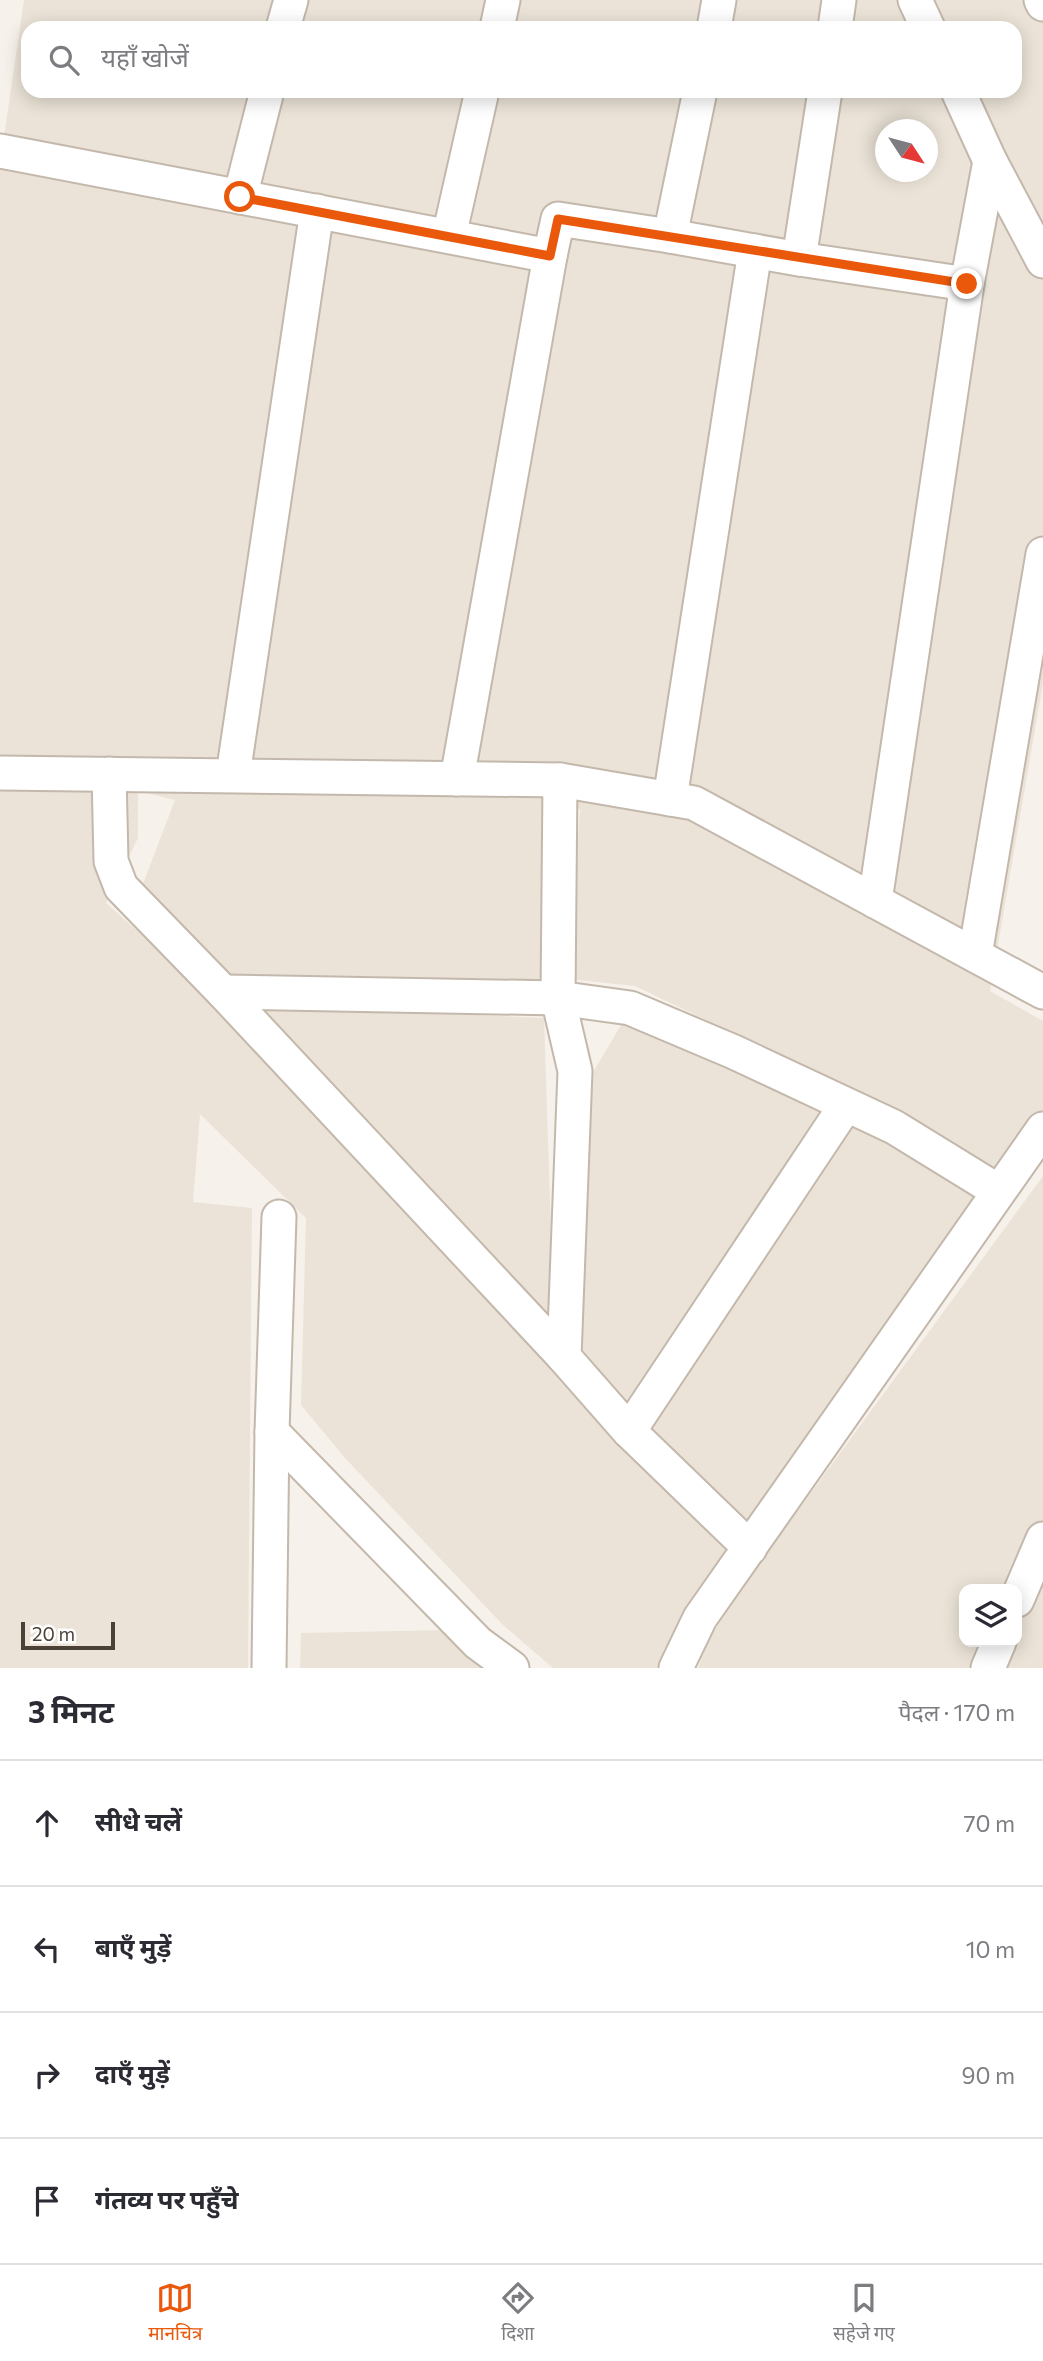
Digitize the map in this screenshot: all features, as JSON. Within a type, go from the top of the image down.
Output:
[{"type":"street","points":[[286,21],[291,0]]},
{"type":"street","points":[[498,21],[503,0]]},
{"type":"street","points":[[715,21],[719,0]]},
{"type":"street","points":[[836,21],[839,0]]},
{"type":"street","points":[[915,0],[925,21]]},
{"type":"street","points":[[240,197],[265,98]]},
{"type":"street","points":[[449,236],[480,98]]},
{"type":"street","points":[[670,236],[699,98]]},
{"type":"street","points":[[799,259],[824,98]]},
{"type":"street","points":[[961,98],[990,161],[1043,261]]},
{"type":"street","points":[[0,151],[550,256]]},
{"type":"street","points":[[875,901],[967,284],[990,161]]},
{"type":"street","points":[[233,775],[317,211]]},
{"type":"street","points":[[457,779],[558,219],[967,284]]},
{"type":"street","points":[[670,799],[755,251]]},
{"type":"street","points":[[975,955],[1043,554]]},
{"type":"street","points":[[0,773],[560,780],[694,803],[1043,992]]},
{"type":"street","points":[[109,774],[111,861],[121,887],[223,992],[564,1357],[629,1431],[751,1548]]},
{"type":"street","points":[[560,780],[558,998],[575,1071],[564,1357]]},
{"type":"street","points":[[223,992],[558,998],[630,1008],[734,1052],[894,1127],[998,1191]]},
{"type":"street","points":[[629,1431],[846,1105]]},
{"type":"street","points":[[676,1668],[700,1618],[1043,1129]]},
{"type":"street","points":[[270,1668],[272,1432],[279,1217]]},
{"type":"street","points":[[272,1432],[478,1643],[512,1668]]},
{"type":"street","points":[[1022,1588],[1043,1539]]},
{"type":"street","points":[[988,1668],[997,1647]]},
{"type":"shaded area","points":[[24,0],[1043,0],[1043,683],[990,991],[1043,1021],[1043,1110],[998,1174],[903,1114],[635,986],[569,979],[580,809],[547,807],[546,983],[227,976],[141,889],[175,800],[138,791],[138,838],[106,903],[217,1002],[729,1553],[670,1668],[553,1668],[502,1624],[345,1458],[301,1405],[306,1218],[200,1114],[193,1202],[252,1208],[248,1668],[0,1668],[0,164]]},
{"type":"shaded area","points":[[252,1005],[544,1018],[554,1325]]},
{"type":"shaded area","points":[[627,1015],[827,1114],[627,1412],[576,1353],[589,1079]]},
{"type":"shaded area","points":[[854,1119],[977,1194],[749,1532],[646,1430]]},
{"type":"shaded area","points":[[1043,1176],[1043,1668],[698,1668],[709,1638],[764,1557]]},
{"type":"shaded area","points":[[449,1630],[495,1668],[300,1668],[301,1633]]},
{"type":"route","points":[[240,197],[550,256],[558,219],[967,284]]}]
